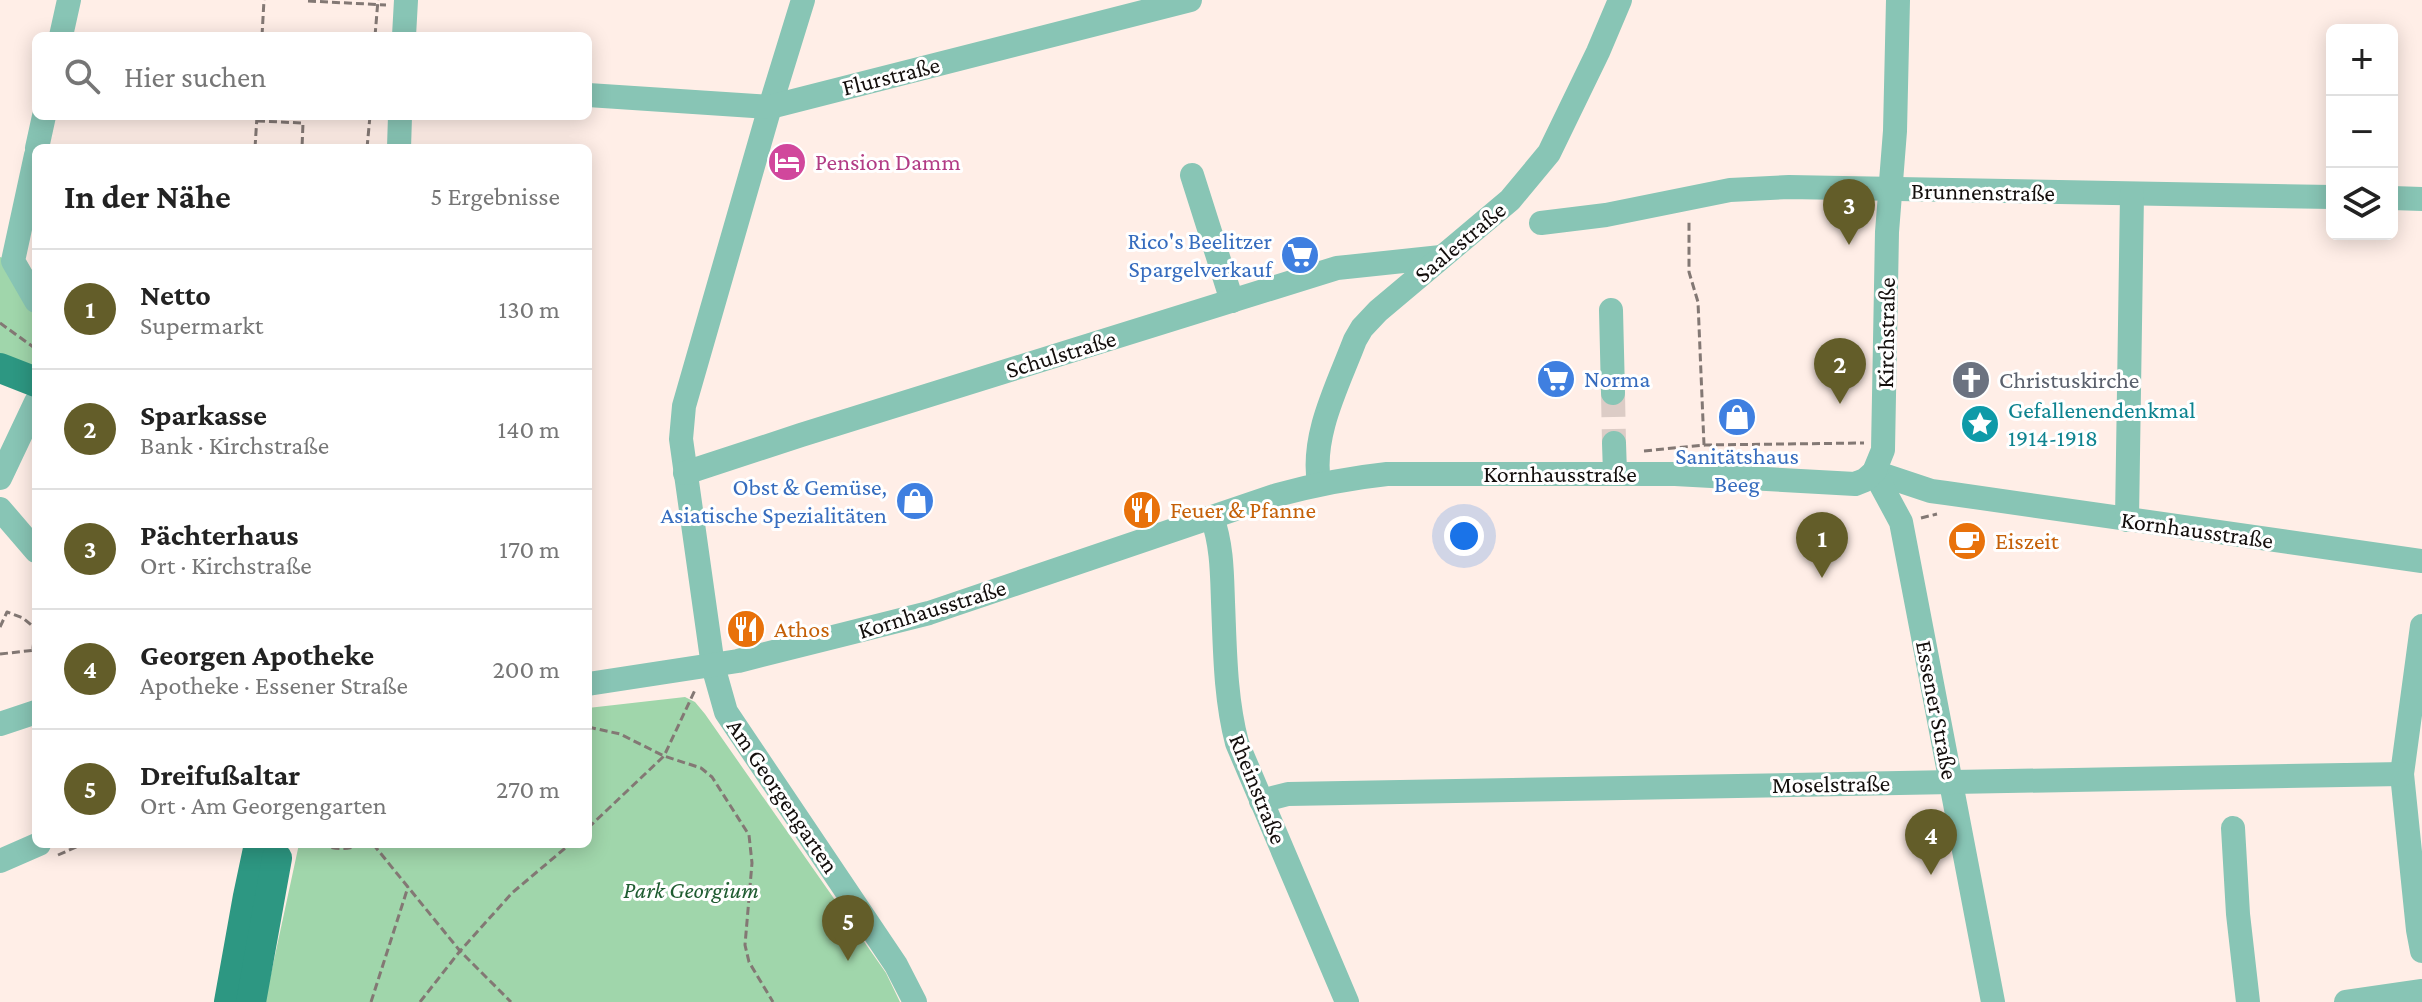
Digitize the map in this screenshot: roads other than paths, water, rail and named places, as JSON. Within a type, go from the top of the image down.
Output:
[{"type":"main road","points":[[0,368],[32,380]]},
{"type":"main road","points":[[229,1002],[258,848]]},
{"type":"main road","points":[[251,1002],[279,848]]},
{"type":"street","points":[[62,32],[69,0]]},
{"type":"street","name":"Am Georgengarten","points":[[803,0],[684,406],[680,423],[681,439],[713,666],[722,701],[734,726],[799,817],[888,953],[915,1002]]},
{"type":"street","name":"Flurstraße","points":[[592,95],[770,107],[1190,0]]},
{"type":"street","name":"Saalestraße","points":[[1319,483],[1317,450],[1355,340],[1369,319],[1510,200],[1549,153],[1620,0]]},
{"type":"street","name":"Kirchstraße","points":[[1874,472],[1884,442],[1889,190],[1895,131],[1898,0]]},
{"type":"street","points":[[404,32],[406,3]]},
{"type":"street","points":[[38,144],[43,120]]},
{"type":"street","points":[[399,144],[400,120]]},
{"type":"street","points":[[32,169],[7,259],[32,295]]},
{"type":"street","points":[[1192,175],[1232,301]]},
{"type":"street","name":"Brunnenstraße","points":[[1541,223],[1606,215],[1730,190],[1789,187],[2326,197]]},
{"type":"street","points":[[2127,520],[2132,194]]},
{"type":"street","points":[[2398,198],[2422,199]]},
{"type":"street","name":"Schulstraße","points":[[685,473],[1337,268],[1441,257]]},
{"type":"street","points":[[1611,310],[1613,393]]},
{"type":"street","points":[[0,478],[32,410]]},
{"type":"street","name":"Kornhausstraße","points":[[592,683],[713,666],[865,631],[929,613],[1319,483],[1387,474],[1614,457],[1743,476],[1846,484],[1865,480],[1874,472],[1931,491],[2422,561]]},
{"type":"street","name":"Essener Straße","points":[[1874,472],[1901,522],[1993,1002]]},
{"type":"street","points":[[0,509],[32,546]]},
{"type":"street","name":"Rheinstraße","points":[[1212,517],[1220,545],[1232,725],[1347,1002]]},
{"type":"street","points":[[2422,626],[2402,774],[2422,951]]},
{"type":"street","points":[[0,724],[32,713]]},
{"type":"street","name":"Moselstraße","points":[[1261,801],[1288,794],[2402,774]]},
{"type":"street","points":[[2233,828],[2238,914],[2248,1002]]},
{"type":"street","points":[[0,861],[32,847]]},
{"type":"street","points":[[2346,1002],[2422,991]]},
{"type":"tunnel","points":[[1613,393],[1614,443]]},
{"type":"place","name":"Pension Damm","points":[[787,162]]},
{"type":"place","name":"Pächterhaus","points":[[1849,245]]},
{"type":"place","name":"Rico's Beelitzer Spargelverkauf","points":[[1300,255]]},
{"type":"place","name":"Norma","points":[[1556,379]]},
{"type":"place","name":"Christuskirche","points":[[1971,380]]},
{"type":"place","name":"Sparkasse","points":[[1840,404]]},
{"type":"place","name":"Sanitätshaus Beeg","points":[[1737,417]]},
{"type":"place","name":"Gefallenendenkmal 1914-1918","points":[[1980,424]]},
{"type":"place","name":"Obst & Gemüse, Asiatische Spezialitäten","points":[[915,501]]},
{"type":"place","name":"Feuer & Pfanne","points":[[1142,510]]},
{"type":"place","name":"Eiszeit","points":[[1967,541]]},
{"type":"place","name":"Netto","points":[[1822,578]]},
{"type":"place","name":"Athos","points":[[746,629]]},
{"type":"place","name":"Georgen Apotheke","points":[[1931,875]]},
{"type":"place","name":"Dreifußaltar","points":[[848,961]]},
{"type":"park label","name":"Park Georgium","points":[[691,890]]}]
